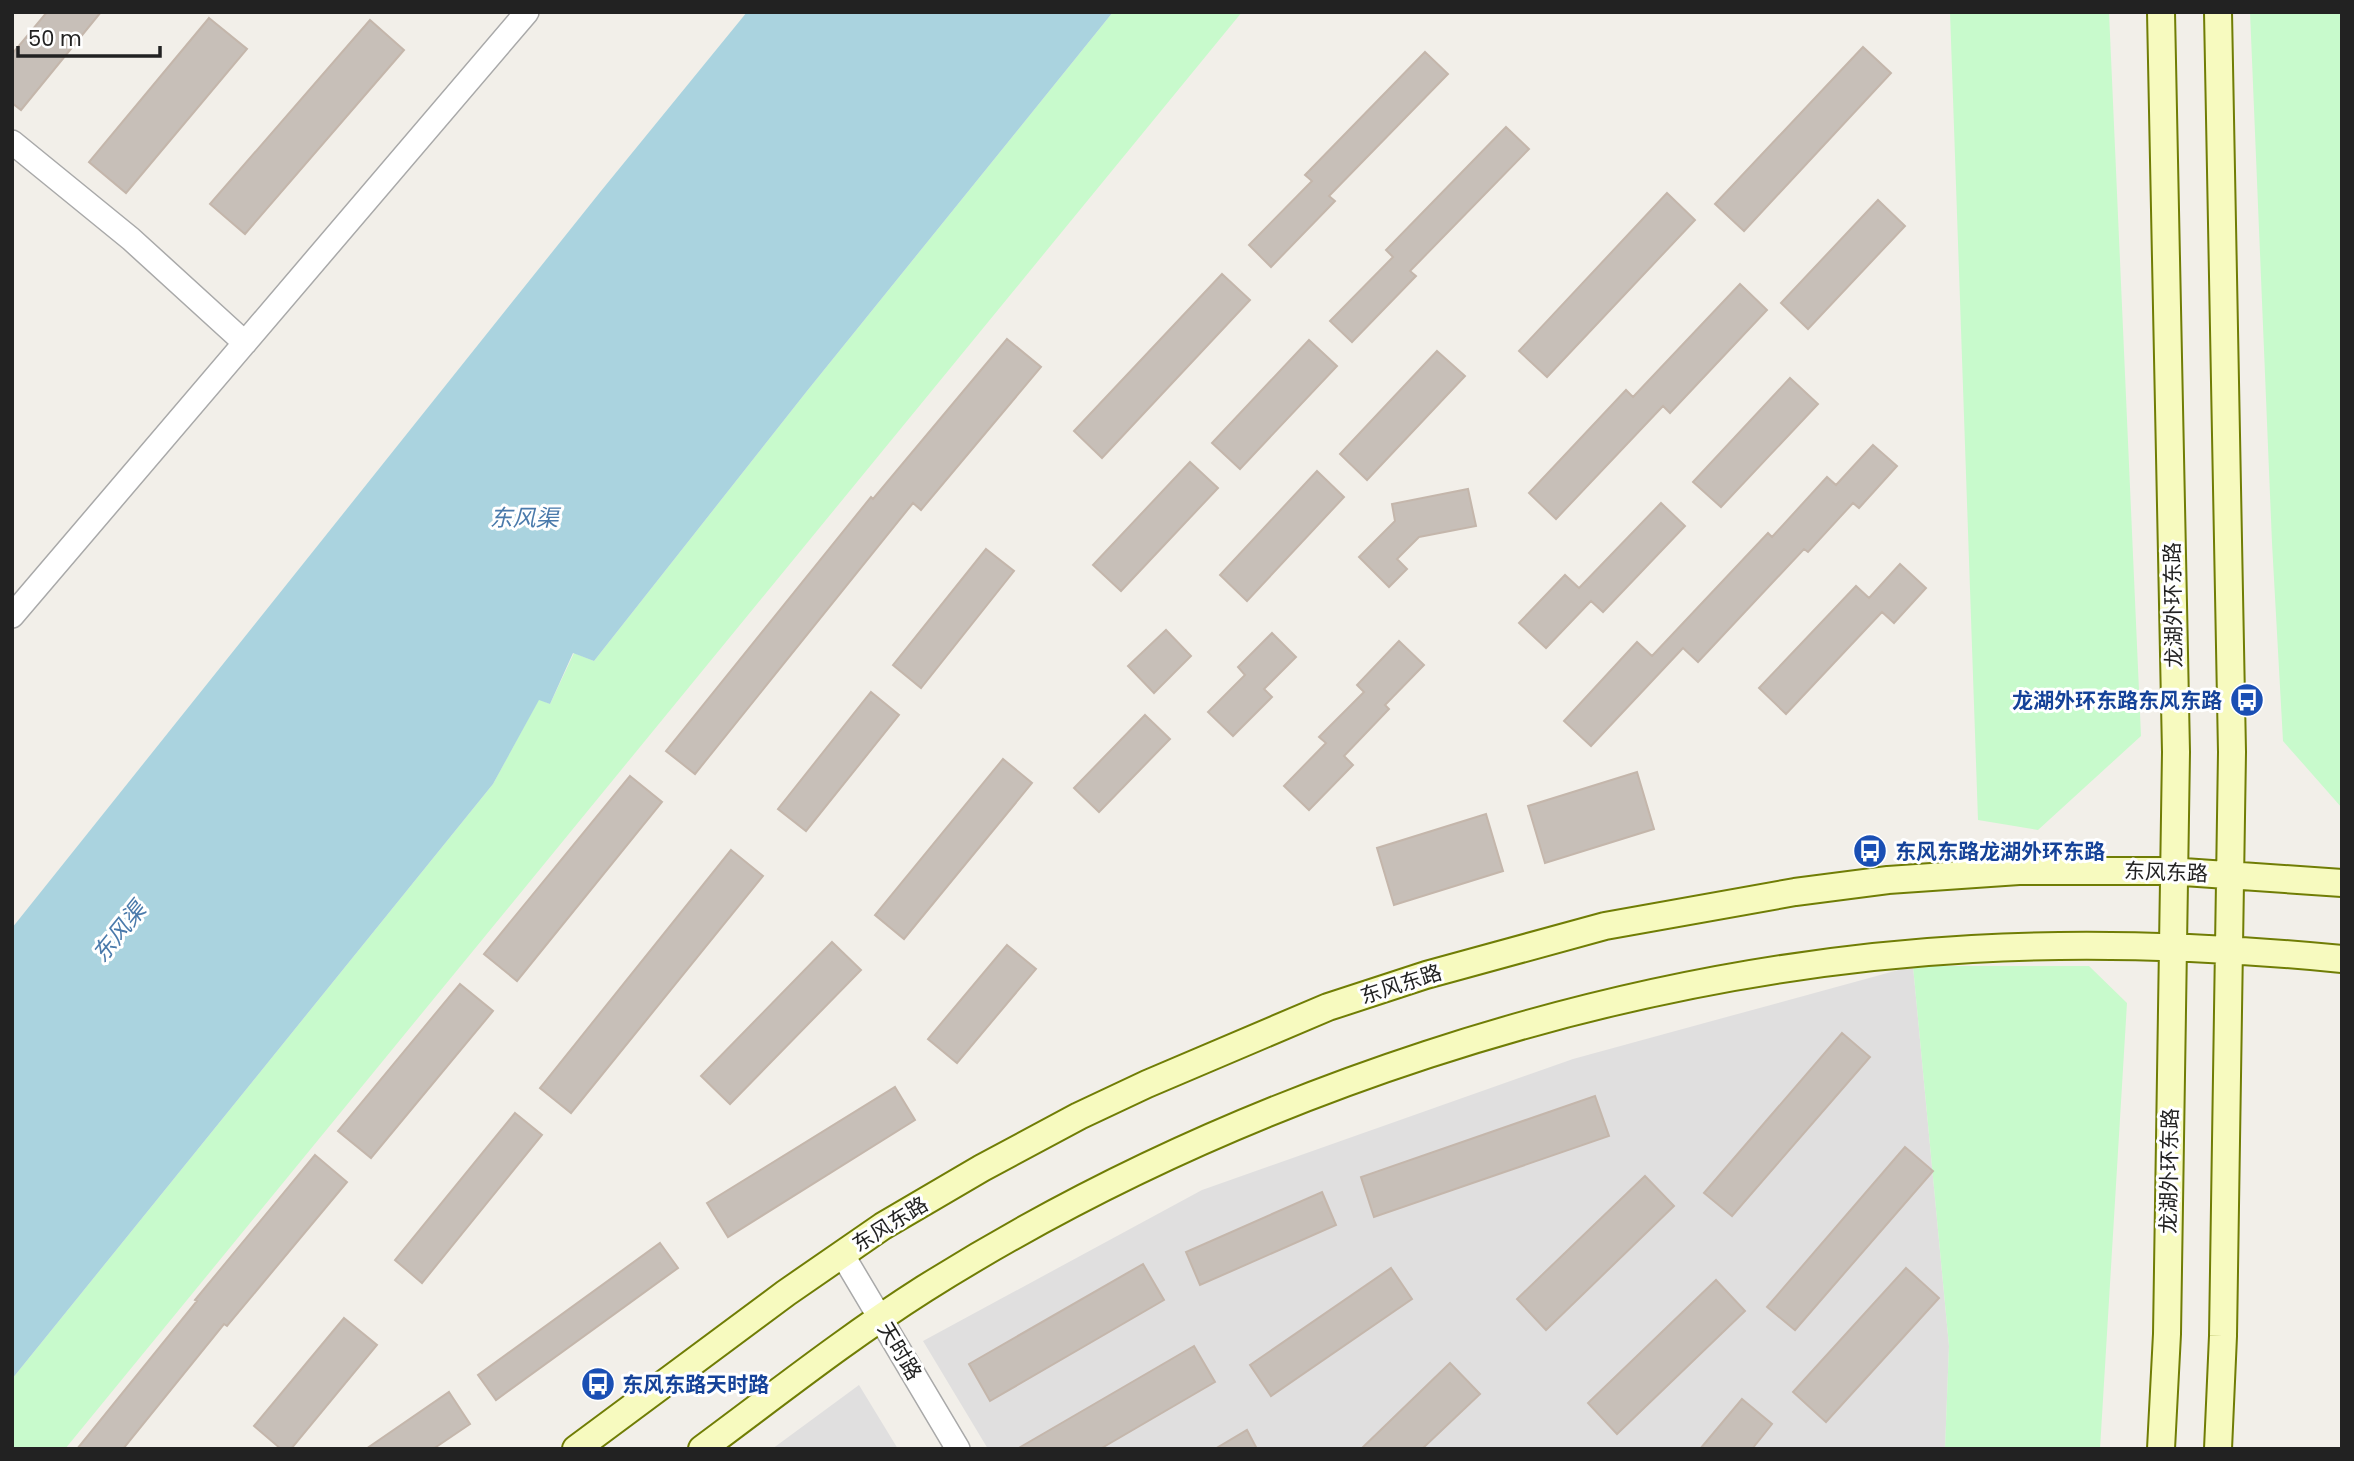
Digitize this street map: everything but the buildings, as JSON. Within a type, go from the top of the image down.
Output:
[{"type":"main road","name":"龙湖外环东路","points":[[2161,12],[2176,752],[2167,1334],[2161,1449]]},
{"type":"main road","points":[[2218,12],[2232,738],[2223,1336],[2218,1449]]},
{"type":"main road","name":"东风东路","points":[[576,1449],[842,1254],[883,1226],[982,1168],[1147,1084],[1328,1007],[1426,975],[1605,926],[1795,891],[1965,874],[2174,871],[2342,883]]},
{"type":"main road","points":[[702,1449],[923,1290],[1018,1234],[1134,1174],[1270,1113],[1343,1084],[1459,1045],[1619,1001],[1806,966],[1969,949],[2173,947],[2342,959]]},
{"type":"street","points":[[12,616],[527,12]]},
{"type":"street","points":[[12,142],[131,239],[245,343]]},
{"type":"street","name":"天时路","points":[[842,1254],[958,1449]]},
{"type":"shaded area","points":[[1913,966],[1949,1346],[1945,1449],[988,1449],[923,1341],[1202,1190],[1573,1059]]},
{"type":"shaded area","points":[[859,1385],[898,1449],[772,1449]]},
{"type":"green space","points":[[1113,12],[1242,12],[65,1449],[12,1449],[12,1379],[493,784],[539,699],[550,704],[574,653],[594,661],[807,391]]},
{"type":"green space","points":[[1950,12],[2109,12],[2141,736],[2038,830],[1978,820]]},
{"type":"green space","points":[[2250,12],[2342,12],[2342,808],[2283,741]]},
{"type":"green space","points":[[1913,966],[2089,966],[2127,1003],[2100,1449],[1945,1449],[1949,1346]]},
{"type":"water","name":"东风渠","points":[[747,12],[1113,12],[807,391],[594,661],[573,653],[550,704],[539,700],[493,784],[12,1379],[12,928]]},
{"type":"place","name":"龙湖外环东路东风东路","points":[[2247,700]]},
{"type":"place","name":"东风东路龙湖外环东路","points":[[1870,851]]},
{"type":"place","name":"东风东路天时路","points":[[598,1384]]}]
